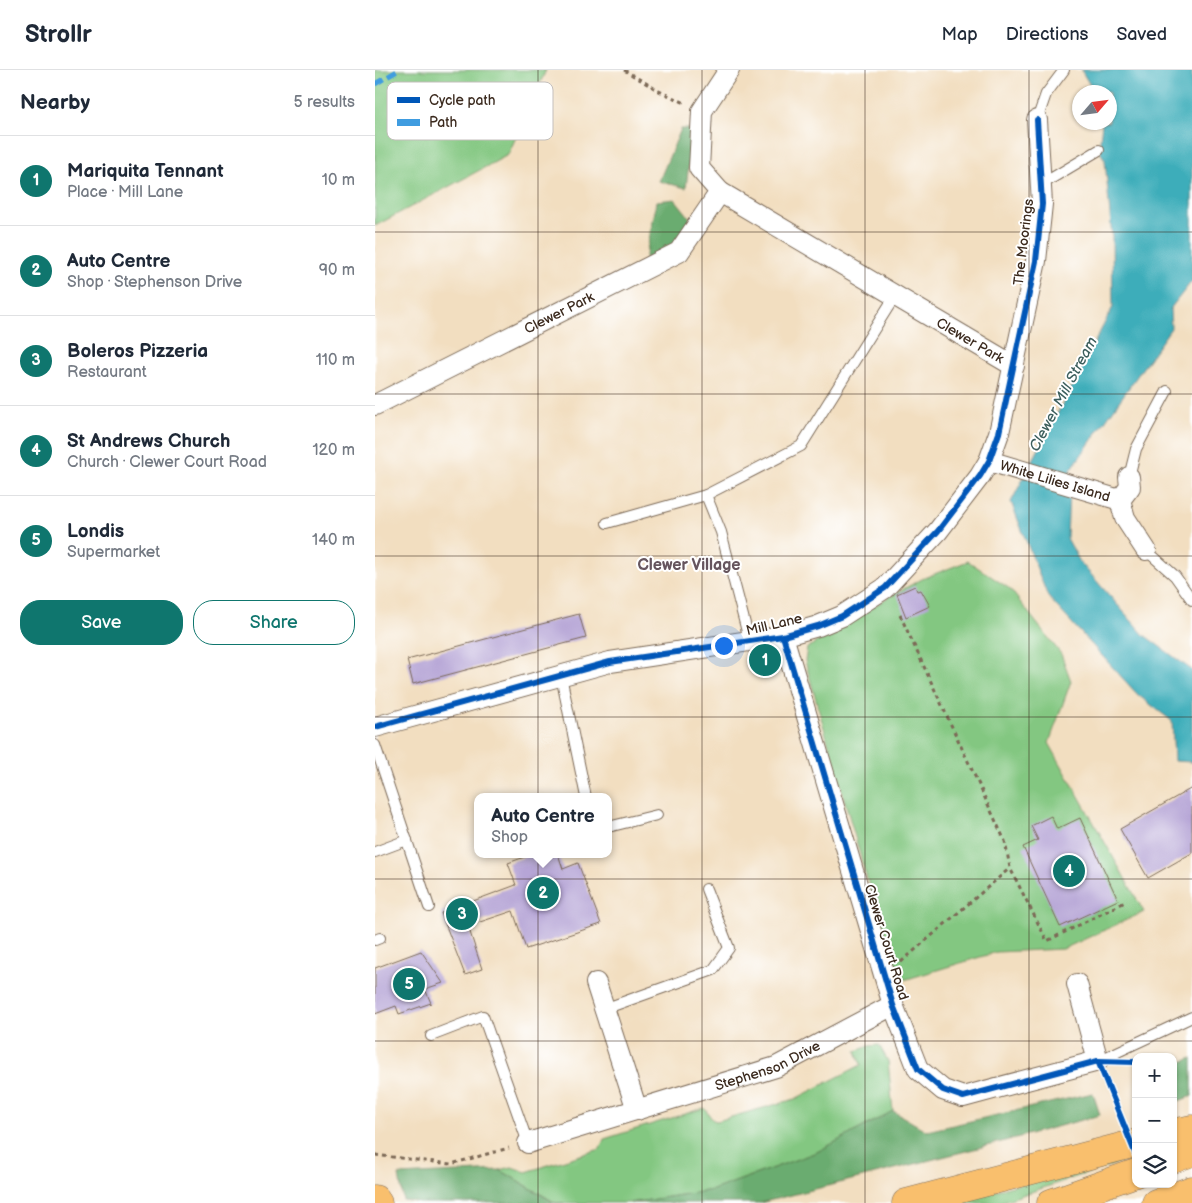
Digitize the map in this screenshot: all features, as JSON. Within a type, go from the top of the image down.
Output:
[{"type":"main road","points":[[1177,1132],[1192,1128]]},
{"type":"main road","points":[[906,1203],[1132,1144]]},
{"type":"main road","points":[[1177,1158],[1192,1152]]},
{"type":"main road","points":[[1051,1203],[1132,1173]]},
{"type":"main road","points":[[1156,1203],[1192,1190]]},
{"type":"main road","points":[[375,1199],[378,1203]]},
{"type":"street","points":[[702,111],[729,70]]},
{"type":"street","name":"Clewer Park","points":[[702,111],[699,168],[720,192],[1014,366]]},
{"type":"street","name":"The Moorings","points":[[1014,366],[1036,261],[1042,204],[1037,120]]},
{"type":"street","name":"Clewer Park","points":[[375,405],[679,252],[720,192]]},
{"type":"street","name":"Mill Lane","points":[[375,728],[610,662],[783,636],[818,626],[842,616],[885,588],[938,532],[989,461],[999,433],[1014,366]]},
{"type":"street","name":"White Lilies Island","points":[[989,461],[1120,500]]},
{"type":"street","name":"White Lilies Island","points":[[1120,500],[1130,487],[1129,477]]},
{"type":"street","name":"White Lilies Island","points":[[1120,500],[1125,518],[1146,550]]},
{"type":"street","name":"Clewer Court Road","points":[[783,636],[884,978],[918,1069],[943,1090],[963,1096],[1098,1061]]},
{"type":"street","points":[[596,983],[637,1110]]},
{"type":"street","points":[[1077,984],[1098,1061]]},
{"type":"street","name":"Stephenson Drive","points":[[529,1143],[776,1067],[893,1006]]},
{"type":"lane","points":[[1037,120],[1046,94],[1063,70]]},
{"type":"lane","points":[[1042,184],[1099,150]]},
{"type":"lane","points":[[607,523],[706,495],[801,446],[895,296]]},
{"type":"lane","points":[[1129,477],[1130,464],[1136,449],[1167,391]]},
{"type":"lane","points":[[706,495],[721,532],[750,642]]},
{"type":"lane","points":[[1146,550],[1175,576],[1192,600]]},
{"type":"lane","points":[[561,676],[585,793]]},
{"type":"lane","points":[[375,745],[429,906]]},
{"type":"lane","points":[[612,826],[657,815]]},
{"type":"lane","points":[[375,852],[407,840]]},
{"type":"lane","points":[[604,1009],[713,970],[729,948],[706,889]]},
{"type":"lane","points":[[431,1036],[483,1016],[529,1143]]},
{"type":"lane","points":[[1098,1061],[1192,1017]]},
{"type":"path","points":[[624,70],[659,91],[702,111]]},
{"type":"path","points":[[900,615],[1005,841],[1010,868],[1047,941],[1125,902]]},
{"type":"path","points":[[884,978],[1010,868]]},
{"type":"path","points":[[375,1155],[451,1164],[529,1143]]},
{"type":"green space","points":[[375,70],[546,70],[541,82],[387,82],[387,140],[515,140],[508,155],[375,226]]},
{"type":"green space","points":[[681,129],[693,129],[686,188],[659,181]]},
{"type":"green space","points":[[675,199],[691,219],[676,242],[645,259],[657,201]]},
{"type":"green space","points":[[968,561],[1010,589],[1061,654],[1071,681],[1049,743],[1144,912],[1063,949],[997,952],[904,980],[882,932],[805,661],[807,648],[890,596],[924,578]]},
{"type":"green space","points":[[879,1045],[888,1061],[893,1111],[817,1152],[713,1190],[630,1203],[556,1203],[500,1170],[512,1167],[526,1172],[600,1149],[604,1139],[704,1108],[713,1120],[717,1121],[795,1099],[861,1065],[856,1051],[869,1046]]},
{"type":"green space","points":[[1192,1058],[1192,1096],[1177,1102],[1177,1098],[1177,1064]]},
{"type":"green space","points":[[1093,1093],[1100,1115],[760,1203],[630,1203],[713,1190],[817,1152],[893,1111],[927,1131]]},
{"type":"green space","points":[[1132,1156],[1132,1158],[998,1203],[945,1203]]},
{"type":"green space","points":[[500,1170],[555,1203],[420,1203],[403,1200],[399,1175]]},
{"type":"water","points":[[1081,70],[1192,70],[1192,281],[1170,309],[1171,328],[1070,471],[1067,538],[1080,562],[1144,635],[1192,670],[1192,762],[1174,761],[1172,721],[1138,695],[1048,597],[1011,502],[1113,307],[1112,237],[1105,160],[1099,150],[1101,130],[1117,130],[1117,85],[1090,85]]},
{"type":"building","points":[[915,586],[917,591],[921,590],[930,606],[906,617],[897,594]]},
{"type":"building","points":[[579,614],[586,638],[413,684],[407,660]]},
{"type":"building","points":[[1192,788],[1192,853],[1148,878],[1120,829]]},
{"type":"building","points":[[1051,816],[1057,829],[1080,818],[1118,900],[1060,927],[1023,847],[1038,840],[1031,826]]},
{"type":"building","points":[[522,858],[559,858],[563,869],[578,863],[601,924],[526,949],[513,911],[468,926],[482,969],[465,975],[441,913],[516,885],[508,863]]},
{"type":"building","points":[[421,951],[443,983],[425,989],[431,1003],[399,1014],[396,1006],[375,1014],[375,968]]},
{"type":"marked path","points":[[375,84],[399,70]]},
{"type":"cycle path","points":[[375,727],[610,662],[783,636],[818,626],[842,616],[885,588],[938,531],[980,476],[989,461],[999,433],[1036,261],[1042,204],[1037,120]]},
{"type":"cycle path","points":[[783,636],[893,1005],[918,1069],[943,1090],[963,1097],[1098,1061],[1132,1062]]},
{"type":"cycle path","points":[[1098,1061],[1132,1145]]},
{"type":"place","name":"Mariquita Tennant","points":[[765,660]]},
{"type":"place","name":"St Andrews Church","points":[[1069,871]]},
{"type":"place","name":"Auto Centre","points":[[543,893]]},
{"type":"place","name":"Boleros Pizzeria","points":[[462,914]]},
{"type":"place","name":"Londis","points":[[409,984]]},
{"type":"district","name":"Clewer Village","points":[[689,564]]},
{"type":"water label","name":"Clewer Mill Stream","points":[[1063,394]]}]
